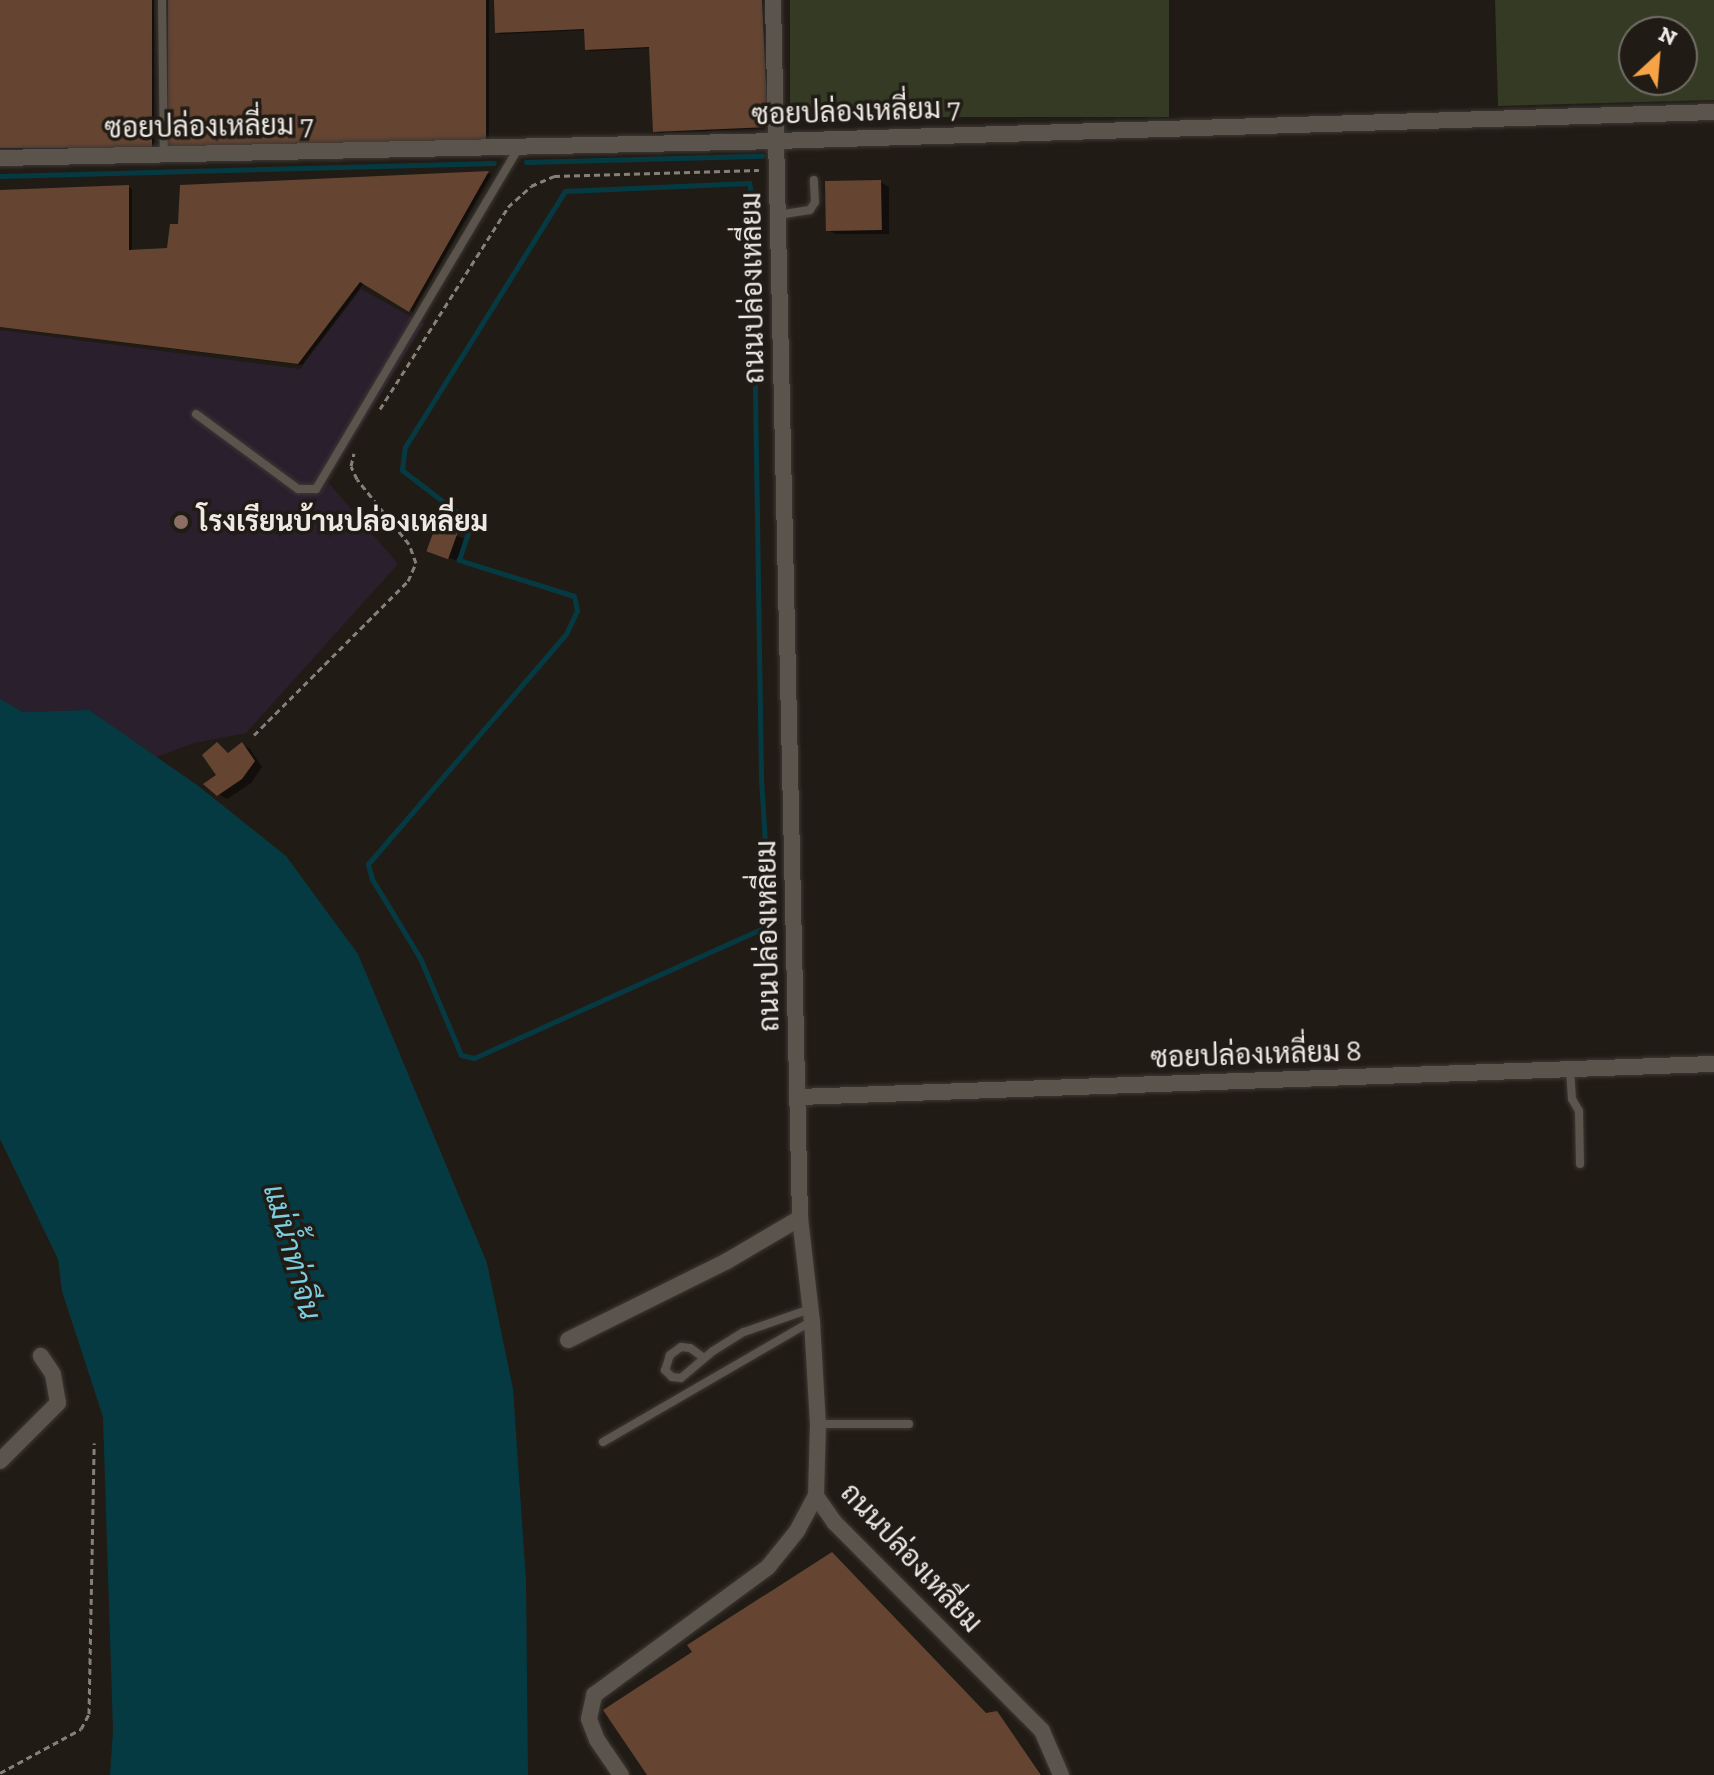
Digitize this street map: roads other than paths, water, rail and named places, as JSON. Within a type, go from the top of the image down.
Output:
[{"type":"street","name":"ถนนปล่องเหลี่ยม","points":[[773,0],[800,1218],[812,1315],[818,1424],[816,1496],[835,1523],[1042,1731],[1061,1775]]},
{"type":"street","name":"ซอยปล่องเหลี่ยม 7","points":[[0,158],[776,141],[1714,112]]},
{"type":"street","name":"ซอยปล่องเหลี่ยม 8","points":[[799,1097],[1714,1064]]},
{"type":"street","points":[[568,1340],[727,1261],[800,1218]]},
{"type":"street","points":[[0,1461],[58,1403],[53,1374],[41,1356]]},
{"type":"street","points":[[621,1775],[597,1740],[589,1719],[594,1695],[768,1567],[797,1531],[816,1496]]},
{"type":"lane","points":[[162,0],[164,154]]},
{"type":"lane","points":[[196,414],[298,489],[316,489],[519,147]]},
{"type":"lane","points":[[778,216],[810,210],[815,202],[814,180]]},
{"type":"lane","points":[[1570,1070],[1572,1099],[1579,1111],[1580,1164]]},
{"type":"lane","points":[[704,1358],[690,1348],[681,1347],[670,1355],[665,1370],[672,1377],[681,1378],[704,1358],[744,1332],[812,1315]]},
{"type":"lane","points":[[603,1442],[812,1315]]},
{"type":"lane","points":[[818,1424],[909,1424]]},
{"type":"water","name":"แม่น้ำท่าจีน","points":[[0,699],[23,712],[89,710],[197,785],[286,856],[358,954],[487,1263],[513,1389],[526,1581],[528,1775],[110,1775],[113,1730],[103,1417],[62,1291],[58,1259],[0,1139]]},
{"type":"waterway","points":[[526,162],[762,156]]},
{"type":"waterway","points":[[0,176],[494,163]]},
{"type":"waterway","points":[[749,183],[752,198],[761,778],[770,925],[474,1058],[461,1055],[420,958],[372,879],[368,864],[566,634],[577,610],[574,596],[459,560],[471,523],[402,470],[405,447],[565,191],[749,183]]},
{"type":"place","name":"โรงเรียนบ้านปล่องเหลี่ยม","points":[[181,522]]}]
